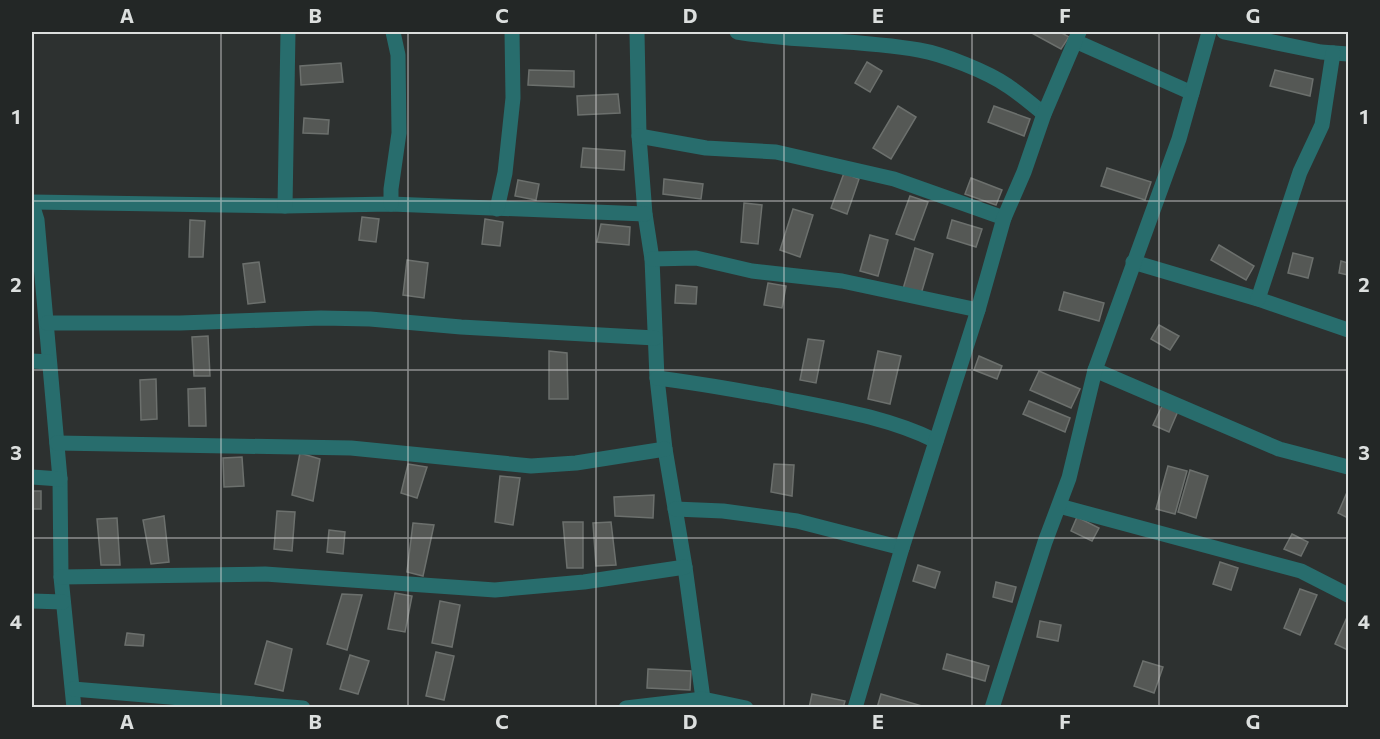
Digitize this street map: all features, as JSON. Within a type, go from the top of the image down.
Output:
[{"type":"street","points":[[285,206],[288,32]]},
{"type":"street","points":[[391,204],[399,133],[398,55],[393,32]]},
{"type":"street","points":[[497,209],[505,173],[513,98],[512,32]]},
{"type":"street","points":[[637,32],[639,135],[645,214],[652,259],[657,378],[665,449],[685,567],[703,699]]},
{"type":"street","points":[[737,32],[921,50],[965,65],[1006,84],[1044,114]]},
{"type":"street","points":[[992,708],[1069,478],[1095,370],[1179,139],[1209,32]]},
{"type":"street","points":[[1224,32],[1341,53],[1322,125],[1300,172],[1258,299]]},
{"type":"street","points":[[855,708],[902,548],[978,310],[1004,218],[1077,36],[1192,93]]},
{"type":"street","points":[[639,135],[706,148],[787,154],[894,179],[1004,218]]},
{"type":"street","points":[[74,708],[74,689],[61,577],[60,479],[37,220],[32,203],[285,206],[391,204],[645,214]]},
{"type":"street","points":[[652,259],[696,258],[752,271],[842,281],[978,310]]},
{"type":"street","points":[[1133,262],[1258,299],[1348,330]]},
{"type":"street","points":[[47,323],[180,323],[321,318],[655,338]]},
{"type":"street","points":[[32,361],[49,362]]},
{"type":"street","points":[[1095,370],[1279,449],[1348,467]]},
{"type":"street","points":[[657,378],[702,383],[826,407],[914,430],[936,441]]},
{"type":"street","points":[[57,443],[351,448],[531,466],[576,463],[665,449]]},
{"type":"street","points":[[32,477],[60,479]]},
{"type":"street","points":[[1059,506],[1301,571],[1348,595]]},
{"type":"street","points":[[675,509],[723,511],[797,521],[902,548]]},
{"type":"street","points":[[61,577],[265,574],[495,590],[585,582],[685,567]]},
{"type":"street","points":[[32,601],[63,602]]},
{"type":"street","points":[[74,689],[303,708]]},
{"type":"street","points":[[626,708],[703,699],[746,708]]},
{"type":"building","points":[[1030,32],[1060,32],[1069,37],[1061,49]]},
{"type":"building","points":[[867,62],[882,71],[870,92],[855,83]]},
{"type":"building","points":[[341,63],[343,82],[301,85],[300,66]]},
{"type":"building","points":[[529,70],[574,71],[574,87],[528,85]]},
{"type":"building","points":[[1275,70],[1313,79],[1310,96],[1270,86]]},
{"type":"building","points":[[618,94],[620,113],[578,115],[577,96]]},
{"type":"building","points":[[898,106],[916,117],[891,159],[873,148]]},
{"type":"building","points":[[994,106],[1030,119],[1024,136],[988,122]]},
{"type":"building","points":[[304,118],[329,120],[328,134],[303,133]]},
{"type":"building","points":[[583,148],[625,151],[624,170],[581,167]]},
{"type":"building","points":[[1107,168],[1151,182],[1145,200],[1101,186]]},
{"type":"building","points":[[844,173],[859,179],[847,214],[831,208]]},
{"type":"building","points":[[971,178],[1002,190],[996,205],[965,194]]},
{"type":"building","points":[[664,179],[703,184],[701,199],[663,194]]},
{"type":"building","points":[[518,180],[539,184],[536,200],[515,196]]},
{"type":"building","points":[[910,196],[928,202],[914,240],[896,234]]},
{"type":"building","points":[[744,203],[762,205],[758,244],[741,242]]},
{"type":"building","points":[[793,209],[813,215],[800,257],[780,250]]},
{"type":"building","points":[[362,217],[379,219],[376,242],[359,240]]},
{"type":"building","points":[[485,219],[503,222],[500,246],[482,244]]},
{"type":"building","points":[[190,220],[205,221],[203,257],[189,257]]},
{"type":"building","points":[[952,220],[982,229],[976,247],[947,238]]},
{"type":"building","points":[[601,224],[630,227],[629,245],[597,242]]},
{"type":"building","points":[[870,235],[888,240],[878,276],[860,271]]},
{"type":"building","points":[[1219,245],[1254,266],[1246,280],[1211,260]]},
{"type":"building","points":[[915,248],[933,254],[921,294],[903,289]]},
{"type":"building","points":[[1293,253],[1313,258],[1308,278],[1288,273]]},
{"type":"building","points":[[407,260],[428,263],[424,298],[403,295]]},
{"type":"building","points":[[1341,261],[1348,263],[1348,275],[1339,273]]},
{"type":"building","points":[[259,262],[265,302],[248,304],[243,264]]},
{"type":"building","points":[[768,283],[786,286],[782,308],[764,305]]},
{"type":"building","points":[[676,285],[697,287],[696,304],[675,303]]},
{"type":"building","points":[[1064,292],[1104,303],[1099,321],[1059,310]]},
{"type":"building","points":[[1159,325],[1179,336],[1170,350],[1151,339]]},
{"type":"building","points":[[208,336],[210,376],[194,376],[192,337]]},
{"type":"building","points":[[808,339],[824,341],[816,383],[800,380]]},
{"type":"building","points":[[549,351],[567,353],[568,399],[549,399]]},
{"type":"building","points":[[878,351],[901,356],[890,404],[868,399]]},
{"type":"building","points":[[979,356],[1002,366],[997,379],[974,370]]},
{"type":"building","points":[[1039,371],[1080,389],[1071,408],[1030,390]]},
{"type":"building","points":[[156,379],[157,419],[141,420],[140,380]]},
{"type":"building","points":[[205,388],[206,426],[189,426],[188,389]]},
{"type":"building","points":[[1029,401],[1070,418],[1065,432],[1023,414]]},
{"type":"building","points":[[1163,404],[1178,411],[1169,432],[1153,425]]},
{"type":"building","points":[[300,453],[320,459],[313,501],[292,495]]},
{"type":"building","points":[[242,457],[244,486],[224,487],[223,458]]},
{"type":"building","points":[[408,464],[427,467],[417,498],[401,493]]},
{"type":"building","points":[[774,464],[794,465],[792,496],[771,492]]},
{"type":"building","points":[[1168,466],[1187,471],[1175,514],[1156,509]]},
{"type":"building","points":[[1190,470],[1208,476],[1196,518],[1178,512]]},
{"type":"building","points":[[500,476],[520,478],[513,525],[495,522]]},
{"type":"building","points":[[1348,490],[1348,518],[1338,513]]},
{"type":"building","points":[[32,491],[41,491],[41,509],[32,509]]},
{"type":"building","points":[[654,495],[653,518],[615,516],[614,497]]},
{"type":"building","points":[[277,511],[295,512],[292,551],[274,549]]},
{"type":"building","points":[[164,516],[169,562],[151,564],[143,520]]},
{"type":"building","points":[[1077,517],[1099,528],[1092,541],[1071,531]]},
{"type":"building","points":[[117,518],[120,565],[101,565],[97,519]]},
{"type":"building","points":[[563,522],[583,522],[583,568],[567,568]]},
{"type":"building","points":[[611,522],[616,565],[596,566],[593,523]]},
{"type":"building","points":[[413,523],[434,525],[423,576],[407,572]]},
{"type":"building","points":[[329,530],[345,532],[343,554],[327,552]]},
{"type":"building","points":[[1292,534],[1308,542],[1301,556],[1284,549]]},
{"type":"building","points":[[1220,562],[1238,568],[1231,590],[1213,584]]},
{"type":"building","points":[[918,565],[940,572],[935,588],[913,581]]},
{"type":"building","points":[[996,582],[1016,587],[1012,602],[993,597]]},
{"type":"building","points":[[1300,589],[1317,595],[1300,635],[1284,628]]},
{"type":"building","points":[[395,593],[412,596],[405,632],[388,629]]},
{"type":"building","points":[[342,594],[362,595],[347,650],[327,644]]},
{"type":"building","points":[[440,601],[460,605],[452,647],[432,643]]},
{"type":"building","points":[[1348,615],[1348,650],[1335,644]]},
{"type":"building","points":[[1040,621],[1061,625],[1058,641],[1037,637]]},
{"type":"building","points":[[127,633],[144,635],[143,646],[125,645]]},
{"type":"building","points":[[267,641],[292,649],[283,691],[255,684]]},
{"type":"building","points":[[436,652],[454,656],[444,700],[426,696]]},
{"type":"building","points":[[947,654],[989,666],[985,681],[943,669]]},
{"type":"building","points":[[350,655],[369,661],[358,694],[340,689]]},
{"type":"building","points":[[1143,661],[1163,667],[1154,693],[1134,686]]},
{"type":"building","points":[[648,669],[691,671],[690,690],[647,688]]},
{"type":"building","points":[[812,694],[845,701],[843,708],[809,708]]},
{"type":"building","points":[[881,694],[922,706],[922,708],[877,708]]}]
